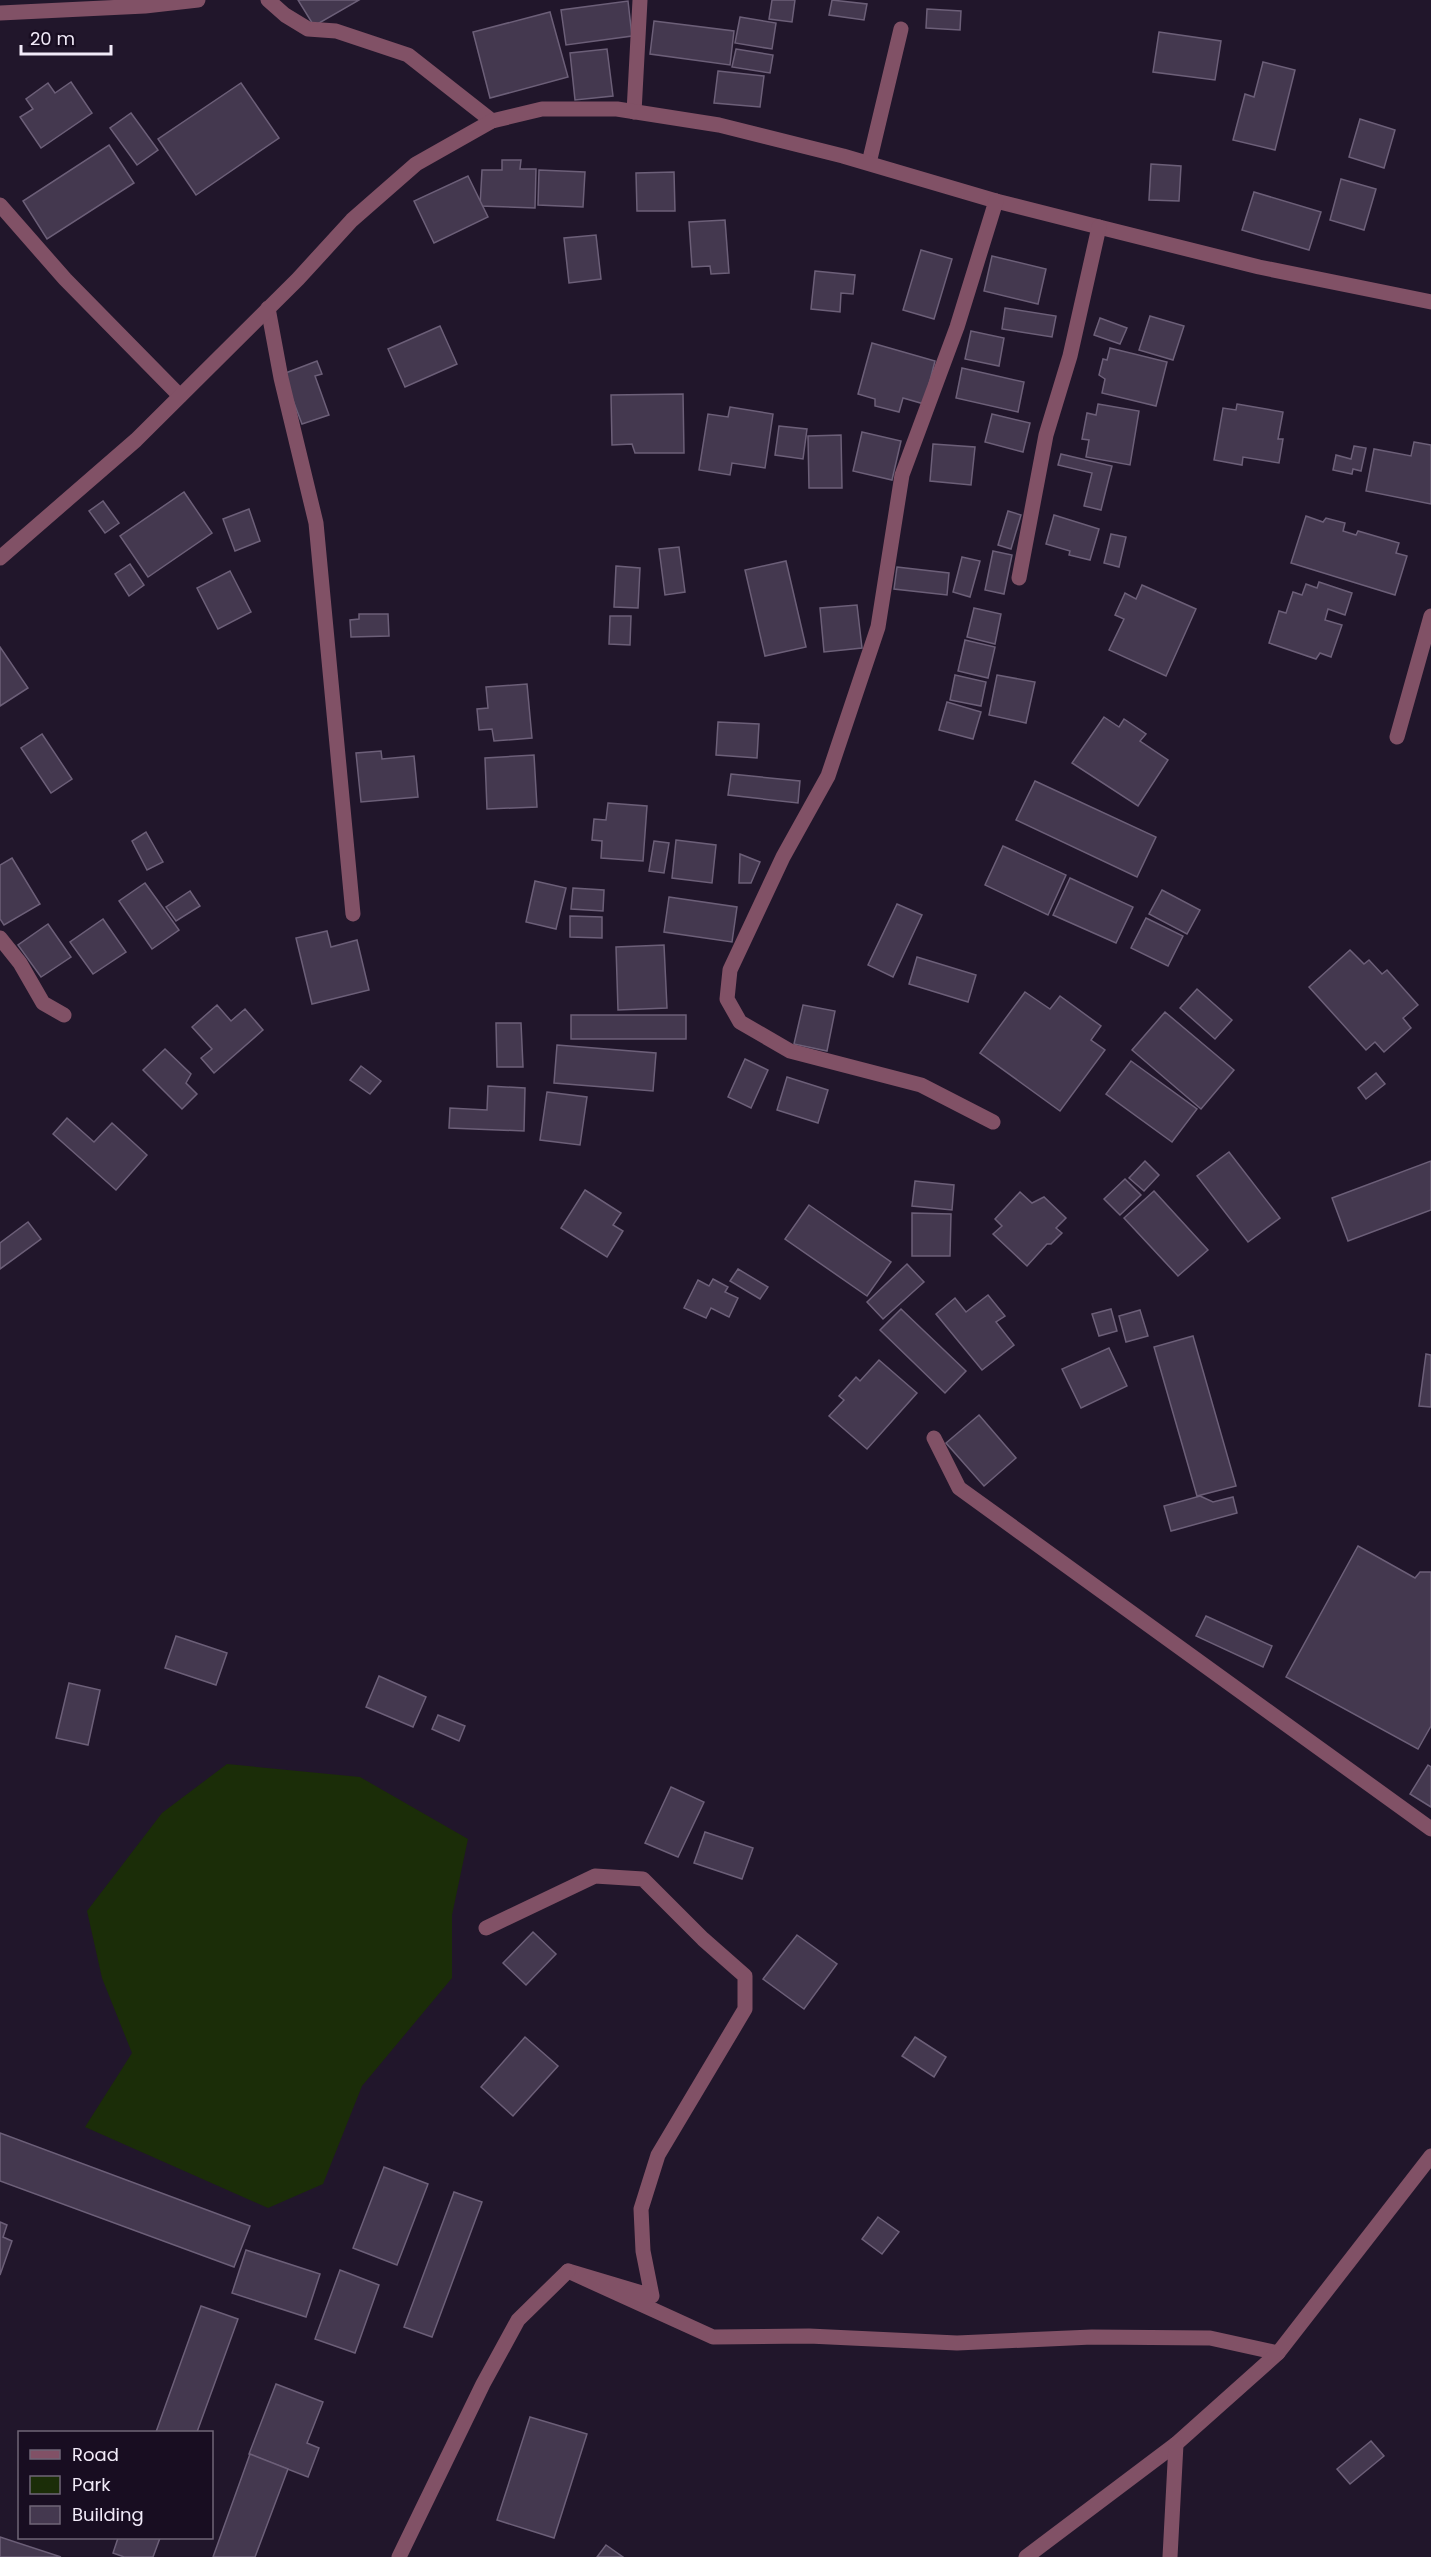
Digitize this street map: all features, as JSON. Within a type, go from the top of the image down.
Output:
[{"type":"street","points":[[0,13],[145,6],[198,0]]},
{"type":"street","points":[[268,0],[285,15],[308,29],[336,31],[408,55],[492,121]]},
{"type":"street","points":[[634,111],[640,0]]},
{"type":"street","points":[[869,163],[901,29]]},
{"type":"street","points":[[0,558],[136,440],[352,220],[416,164],[492,121],[542,109],[617,109],[719,125],[869,163],[996,201],[1258,267],[1431,302]]},
{"type":"street","points":[[993,1122],[921,1085],[790,1052],[740,1022],[727,999],[730,970],[783,857],[828,776],[836,754],[878,627],[902,475],[957,327],[996,201]]},
{"type":"street","points":[[0,205],[73,287],[180,396]]},
{"type":"street","points":[[1019,578],[1047,435],[1070,356],[1099,227]]},
{"type":"street","points":[[268,308],[281,378],[316,523],[353,914]]},
{"type":"street","points":[[1397,736],[1431,616]]},
{"type":"street","points":[[0,938],[20,963],[44,1003],[64,1015]]},
{"type":"street","points":[[934,1438],[959,1488],[1431,1829]]},
{"type":"street","points":[[486,1928],[596,1876],[643,1879],[703,1939],[745,1976],[745,2009],[658,2155],[641,2209],[643,2251],[652,2296],[568,2271]]},
{"type":"street","points":[[1026,2557],[1176,2444],[1278,2353],[1431,2157]]},
{"type":"street","points":[[568,2271],[713,2337],[808,2336],[957,2343],[1092,2337],[1210,2338],[1278,2353]]},
{"type":"street","points":[[399,2557],[483,2384],[518,2320],[568,2271]]},
{"type":"street","points":[[1170,2557],[1176,2444]]},
{"type":"green space","points":[[227,1764],[360,1777],[468,1839],[452,1915],[452,1978],[362,2086],[323,2184],[268,2208],[85,2127],[132,2053],[102,1978],[87,1911],[162,1813]]},
{"type":"building","points":[[298,0],[359,0],[314,26]]},
{"type":"building","points":[[772,0],[795,0],[792,22],[769,19]]},
{"type":"building","points":[[832,0],[867,4],[864,20],[829,15]]},
{"type":"building","points":[[628,1],[632,36],[566,45],[561,10]]},
{"type":"building","points":[[927,9],[961,11],[960,30],[926,28]]},
{"type":"building","points":[[550,12],[568,77],[490,98],[473,32]]},
{"type":"building","points":[[740,17],[776,23],[772,49],[735,43]]},
{"type":"building","points":[[654,21],[734,31],[730,65],[650,54]]},
{"type":"building","points":[[1159,32],[1221,41],[1215,80],[1153,72]]},
{"type":"building","points":[[607,49],[613,96],[575,100],[570,53]]},
{"type":"building","points":[[736,49],[773,55],[770,73],[732,67]]},
{"type":"building","points":[[1263,62],[1295,70],[1275,150],[1233,140],[1245,94],[1254,97]]},
{"type":"building","points":[[718,71],[764,76],[760,107],[714,103]]},
{"type":"building","points":[[71,82],[92,113],[41,148],[20,117],[33,109],[26,99],[48,83],[55,93]]},
{"type":"building","points":[[241,83],[279,138],[196,195],[158,139]]},
{"type":"building","points":[[131,113],[158,150],[137,165],[110,128]]},
{"type":"building","points":[[1360,119],[1395,130],[1384,168],[1349,157]]},
{"type":"building","points":[[109,145],[134,183],[47,239],[23,201]]},
{"type":"building","points":[[502,160],[521,160],[520,169],[536,169],[535,208],[480,206],[482,170],[502,170]]},
{"type":"building","points":[[1151,164],[1181,166],[1179,201],[1149,200]]},
{"type":"building","points":[[539,170],[585,172],[583,207],[538,205]]},
{"type":"building","points":[[674,172],[675,211],[637,211],[636,173]]},
{"type":"building","points":[[468,176],[488,217],[434,243],[414,201]]},
{"type":"building","points":[[1341,179],[1376,189],[1364,230],[1330,220]]},
{"type":"building","points":[[1254,192],[1321,212],[1309,250],[1242,230]]},
{"type":"building","points":[[725,220],[729,273],[711,274],[710,266],[692,267],[689,222]]},
{"type":"building","points":[[596,235],[601,279],[569,283],[564,238]]},
{"type":"building","points":[[921,250],[952,259],[934,319],[903,310]]},
{"type":"building","points":[[992,256],[1046,269],[1038,304],[984,291]]},
{"type":"building","points":[[815,271],[855,275],[853,294],[841,293],[840,312],[811,309]]},
{"type":"building","points":[[1005,308],[1056,316],[1052,337],[1002,329]]},
{"type":"building","points":[[1150,316],[1184,326],[1173,360],[1139,350]]},
{"type":"building","points":[[1100,318],[1127,328],[1120,344],[1094,335]]},
{"type":"building","points":[[440,326],[457,364],[405,387],[388,349]]},
{"type":"building","points":[[971,331],[1004,338],[999,366],[965,359]]},
{"type":"building","points":[[872,343],[935,361],[924,404],[903,398],[899,412],[875,406],[875,399],[858,394]]},
{"type":"building","points":[[1110,348],[1167,362],[1156,406],[1102,393],[1105,379],[1099,375],[1103,359],[1107,360]]},
{"type":"building","points":[[317,361],[322,374],[315,376],[329,415],[302,424],[283,374]]},
{"type":"building","points":[[962,368],[1024,382],[1018,412],[956,398]]},
{"type":"building","points":[[683,394],[684,453],[635,453],[632,444],[612,445],[611,395]]},
{"type":"building","points":[[1098,404],[1139,411],[1130,465],[1086,457],[1089,440],[1082,439],[1087,413],[1096,415]]},
{"type":"building","points":[[1237,404],[1283,412],[1278,439],[1283,439],[1279,463],[1243,457],[1242,465],[1214,460],[1223,408],[1236,410]]},
{"type":"building","points":[[730,407],[773,414],[765,468],[732,463],[730,475],[699,470],[708,414],[728,417]]},
{"type":"building","points":[[992,414],[1030,423],[1023,452],[985,442]]},
{"type":"building","points":[[779,426],[807,429],[803,459],[775,455]]},
{"type":"building","points":[[862,432],[901,441],[892,480],[853,471]]},
{"type":"building","points":[[841,435],[842,488],[809,488],[808,436]]},
{"type":"building","points":[[1414,442],[1431,445],[1431,504],[1366,491],[1374,449],[1411,456]]},
{"type":"building","points":[[933,444],[975,447],[971,485],[930,481]]},
{"type":"building","points":[[1354,446],[1366,448],[1361,471],[1353,469],[1352,474],[1333,470],[1336,455],[1351,459]]},
{"type":"building","points":[[1061,454],[1112,466],[1101,510],[1084,506],[1092,473],[1058,465]]},
{"type":"building","points":[[184,492],[212,533],[148,577],[120,536]]},
{"type":"building","points":[[103,501],[119,523],[105,533],[89,511]]},
{"type":"building","points":[[249,509],[260,541],[235,551],[223,519]]},
{"type":"building","points":[[1008,511],[1021,515],[1011,549],[998,545]]},
{"type":"building","points":[[1054,515],[1099,529],[1090,560],[1069,555],[1070,551],[1046,544]]},
{"type":"building","points":[[1306,516],[1323,522],[1326,518],[1345,523],[1343,531],[1356,535],[1358,531],[1399,543],[1396,553],[1407,556],[1395,595],[1291,563]]},
{"type":"building","points":[[1111,534],[1126,537],[1119,567],[1104,563]]},
{"type":"building","points":[[679,547],[685,592],[665,595],[659,549]]},
{"type":"building","points":[[993,551],[1012,555],[1004,594],[985,590]]},
{"type":"building","points":[[962,557],[980,561],[970,597],[953,592]]},
{"type":"building","points":[[786,561],[806,647],[765,656],[745,570]]},
{"type":"building","points":[[130,564],[144,585],[129,596],[115,574]]},
{"type":"building","points":[[616,566],[640,568],[638,608],[614,607]]},
{"type":"building","points":[[897,567],[949,573],[947,595],[894,589]]},
{"type":"building","points":[[230,571],[251,612],[218,629],[197,588]]},
{"type":"building","points":[[1319,582],[1352,593],[1345,615],[1328,609],[1325,620],[1342,625],[1331,657],[1320,653],[1316,659],[1269,643],[1279,611],[1286,613],[1293,592],[1302,595],[1306,584],[1317,588]]},
{"type":"building","points":[[1142,585],[1196,609],[1166,676],[1109,650],[1124,619],[1115,615],[1125,593],[1136,599]]},
{"type":"building","points":[[857,605],[862,648],[824,652],[820,608]]},
{"type":"building","points":[[974,608],[1001,614],[995,644],[967,637]]},
{"type":"building","points":[[359,614],[388,614],[389,636],[351,637],[350,620],[359,619]]},
{"type":"building","points":[[610,616],[631,616],[630,645],[609,644]]},
{"type":"building","points":[[965,640],[995,647],[988,678],[958,671]]},
{"type":"building","points":[[0,647],[28,688],[0,706]]},
{"type":"building","points":[[955,675],[986,682],[981,706],[950,700]]},
{"type":"building","points":[[997,675],[1035,682],[1026,723],[989,715]]},
{"type":"building","points":[[527,684],[532,738],[494,741],[492,729],[479,730],[477,709],[488,708],[486,687]]},
{"type":"building","points":[[947,702],[981,712],[973,739],[939,730]]},
{"type":"building","points":[[1104,717],[1119,727],[1124,719],[1146,734],[1140,741],[1168,760],[1138,806],[1072,763]]},
{"type":"building","points":[[718,722],[759,724],[757,758],[716,755]]},
{"type":"building","points":[[42,734],[72,779],[51,793],[21,748]]},
{"type":"building","points":[[381,751],[382,759],[414,756],[418,797],[361,802],[356,753]]},
{"type":"building","points":[[534,755],[537,807],[487,809],[485,758]]},
{"type":"building","points":[[731,774],[800,781],[798,803],[728,795]]},
{"type":"building","points":[[1035,781],[1156,837],[1137,877],[1016,820]]},
{"type":"building","points":[[608,803],[647,806],[643,861],[601,858],[602,841],[592,840],[594,819],[606,820]]},
{"type":"building","points":[[146,832],[163,862],[147,870],[132,841]]},
{"type":"building","points":[[676,840],[716,845],[712,883],[672,878]]},
{"type":"building","points":[[654,841],[669,843],[664,873],[649,871]]},
{"type":"building","points":[[1003,846],[1066,875],[1048,915],[985,885]]},
{"type":"building","points":[[740,854],[760,862],[751,883],[739,883]]},
{"type":"building","points":[[12,858],[40,904],[4,925],[0,919],[0,865]]},
{"type":"building","points":[[1070,878],[1133,907],[1116,943],[1053,915]]},
{"type":"building","points":[[535,881],[566,888],[556,929],[526,922]]},
{"type":"building","points":[[145,883],[179,930],[152,949],[119,901]]},
{"type":"building","points":[[573,888],[604,890],[603,911],[571,909]]},
{"type":"building","points":[[1162,890],[1200,910],[1187,934],[1149,914]]},
{"type":"building","points":[[190,891],[200,906],[176,921],[166,907]]},
{"type":"building","points":[[669,897],[737,907],[732,942],[664,932]]},
{"type":"building","points":[[897,904],[922,915],[893,977],[868,965]]},
{"type":"building","points":[[570,916],[602,917],[602,938],[570,937]]},
{"type":"building","points":[[1146,918],[1183,936],[1168,966],[1131,948]]},
{"type":"building","points":[[103,919],[126,952],[93,974],[70,942]]},
{"type":"building","points":[[48,924],[71,957],[41,977],[18,945]]},
{"type":"building","points":[[327,931],[331,947],[357,940],[369,990],[312,1004],[296,938]]},
{"type":"building","points":[[664,945],[667,1008],[618,1010],[616,947]]},
{"type":"building","points":[[1350,950],[1364,964],[1369,960],[1382,974],[1387,970],[1418,1005],[1403,1018],[1411,1028],[1384,1052],[1375,1042],[1366,1050],[1309,987]]},
{"type":"building","points":[[917,957],[976,975],[968,1002],[909,984]]},
{"type":"building","points":[[1197,989],[1232,1020],[1215,1039],[1180,1008]]},
{"type":"building","points":[[1025,992],[1050,1009],[1060,996],[1101,1026],[1091,1040],[1105,1050],[1060,1111],[980,1053]]},
{"type":"building","points":[[217,1005],[231,1021],[245,1009],[263,1030],[214,1073],[201,1058],[212,1049],[192,1027]]},
{"type":"building","points":[[803,1005],[835,1011],[827,1051],[794,1044]]},
{"type":"building","points":[[1165,1012],[1234,1070],[1201,1109],[1132,1050]]},
{"type":"building","points":[[571,1015],[686,1015],[686,1039],[571,1039]]},
{"type":"building","points":[[496,1023],[521,1023],[523,1067],[497,1067]]},
{"type":"building","points":[[557,1045],[656,1053],[653,1091],[554,1083]]},
{"type":"building","points":[[165,1049],[191,1074],[186,1083],[197,1094],[182,1109],[143,1070]]},
{"type":"building","points":[[745,1059],[768,1070],[751,1108],[728,1097]]},
{"type":"building","points":[[1131,1061],[1197,1109],[1172,1142],[1106,1094]]},
{"type":"building","points":[[361,1066],[381,1081],[370,1094],[350,1080]]},
{"type":"building","points":[[1376,1073],[1385,1084],[1366,1099],[1358,1088]]},
{"type":"building","points":[[787,1077],[828,1090],[818,1123],[777,1110]]},
{"type":"building","points":[[488,1086],[525,1088],[524,1131],[449,1128],[450,1108],[487,1110]]},
{"type":"building","points":[[547,1092],[587,1097],[580,1145],[540,1140]]},
{"type":"building","points":[[67,1118],[94,1142],[112,1123],[147,1155],[116,1190],[53,1134]]},
{"type":"building","points":[[1229,1152],[1280,1218],[1248,1242],[1197,1176]]},
{"type":"building","points":[[1145,1161],[1159,1175],[1144,1191],[1129,1178]]},
{"type":"building","points":[[1431,1161],[1431,1210],[1348,1241],[1332,1198]]},
{"type":"building","points":[[1125,1179],[1141,1195],[1120,1215],[1104,1199]]},
{"type":"building","points":[[915,1181],[954,1185],[952,1210],[912,1206]]},
{"type":"building","points":[[585,1190],[621,1213],[613,1225],[623,1231],[607,1257],[561,1228]]},
{"type":"building","points":[[1154,1191],[1208,1250],[1178,1276],[1124,1218]]},
{"type":"building","points":[[1020,1192],[1032,1203],[1044,1197],[1066,1218],[1056,1228],[1062,1233],[1051,1244],[1047,1244],[1027,1266],[993,1234],[1002,1226],[995,1219]]},
{"type":"building","points":[[809,1205],[891,1262],[867,1296],[785,1239]]},
{"type":"building","points":[[912,1213],[951,1214],[950,1256],[912,1256]]},
{"type":"building","points":[[28,1222],[41,1239],[0,1269],[0,1243]]},
{"type":"building","points":[[907,1264],[924,1282],[883,1319],[867,1302]]},
{"type":"building","points":[[738,1269],[768,1287],[760,1299],[730,1281]]},
{"type":"building","points":[[713,1279],[728,1287],[725,1292],[738,1298],[729,1317],[711,1308],[706,1318],[684,1308],[698,1280],[709,1286]]},
{"type":"building","points":[[988,1295],[1005,1316],[996,1322],[1014,1345],[982,1370],[936,1314],[955,1298],[966,1312]]},
{"type":"building","points":[[901,1309],[966,1371],[945,1393],[880,1330]]},
{"type":"building","points":[[1111,1309],[1117,1331],[1099,1336],[1092,1314]]},
{"type":"building","points":[[1140,1310],[1148,1336],[1126,1342],[1119,1316]]},
{"type":"building","points":[[1193,1336],[1236,1486],[1197,1496],[1154,1347]]},
{"type":"building","points":[[1109,1348],[1127,1386],[1081,1408],[1062,1369]]},
{"type":"building","points":[[1426,1354],[1431,1355],[1431,1407],[1419,1406]]},
{"type":"building","points":[[879,1360],[917,1393],[867,1449],[829,1416],[844,1400],[839,1396],[856,1377],[860,1381]]},
{"type":"building","points":[[979,1415],[1016,1458],[984,1486],[946,1443]]},
{"type":"building","points":[[1200,1496],[1213,1502],[1233,1497],[1237,1513],[1171,1531],[1164,1506]]},
{"type":"building","points":[[1358,1546],[1415,1578],[1420,1572],[1431,1572],[1431,1726],[1418,1749],[1286,1677]]},
{"type":"building","points":[[1206,1616],[1272,1646],[1263,1667],[1196,1636]]},
{"type":"building","points":[[176,1636],[227,1653],[216,1685],[165,1668]]},
{"type":"building","points":[[379,1676],[426,1697],[413,1727],[366,1707]]},
{"type":"building","points":[[69,1683],[100,1690],[88,1745],[56,1738]]},
{"type":"building","points":[[438,1715],[465,1726],[459,1741],[432,1729]]},
{"type":"building","points":[[1428,1765],[1431,1767],[1431,1807],[1410,1794]]},
{"type":"building","points":[[671,1787],[704,1802],[678,1857],[645,1843]]},
{"type":"building","points":[[705,1832],[753,1848],[742,1879],[694,1863]]},
{"type":"building","points":[[533,1932],[556,1954],[526,1985],[503,1963]]},
{"type":"building","points":[[797,1935],[837,1964],[804,2009],[763,1979]]},
{"type":"building","points":[[525,2037],[558,2066],[513,2116],[481,2087]]},
{"type":"building","points":[[915,2037],[946,2057],[934,2077],[902,2056]]},
{"type":"building","points":[[0,2133],[250,2226],[234,2267],[0,2181]]},
{"type":"building","points":[[384,2167],[428,2184],[397,2265],[353,2248]]},
{"type":"building","points":[[454,2192],[482,2202],[432,2337],[404,2327]]},
{"type":"building","points":[[878,2217],[899,2232],[882,2254],[862,2239]]},
{"type":"building","points":[[0,2222],[7,2225],[3,2237],[12,2241],[0,2275]]},
{"type":"building","points":[[246,2250],[320,2274],[306,2317],[232,2293]]},
{"type":"building","points":[[340,2270],[379,2285],[355,2353],[315,2339]]},
{"type":"building","points":[[201,2306],[238,2319],[197,2431],[156,2431]]},
{"type":"building","points":[[276,2384],[323,2402],[307,2443],[319,2448],[308,2477],[249,2454]]},
{"type":"building","points":[[530,2417],[587,2434],[554,2538],[497,2520]]},
{"type":"building","points":[[1371,2441],[1384,2456],[1350,2484],[1337,2469]]},
{"type":"building","points":[[250,2454],[288,2469],[255,2557],[213,2557]]},
{"type":"building","points":[[0,2537],[61,2557],[0,2557]]},
{"type":"building","points":[[118,2539],[160,2539],[153,2557],[124,2557],[113,2553]]},
{"type":"building","points":[[606,2545],[623,2557],[597,2557]]}]
